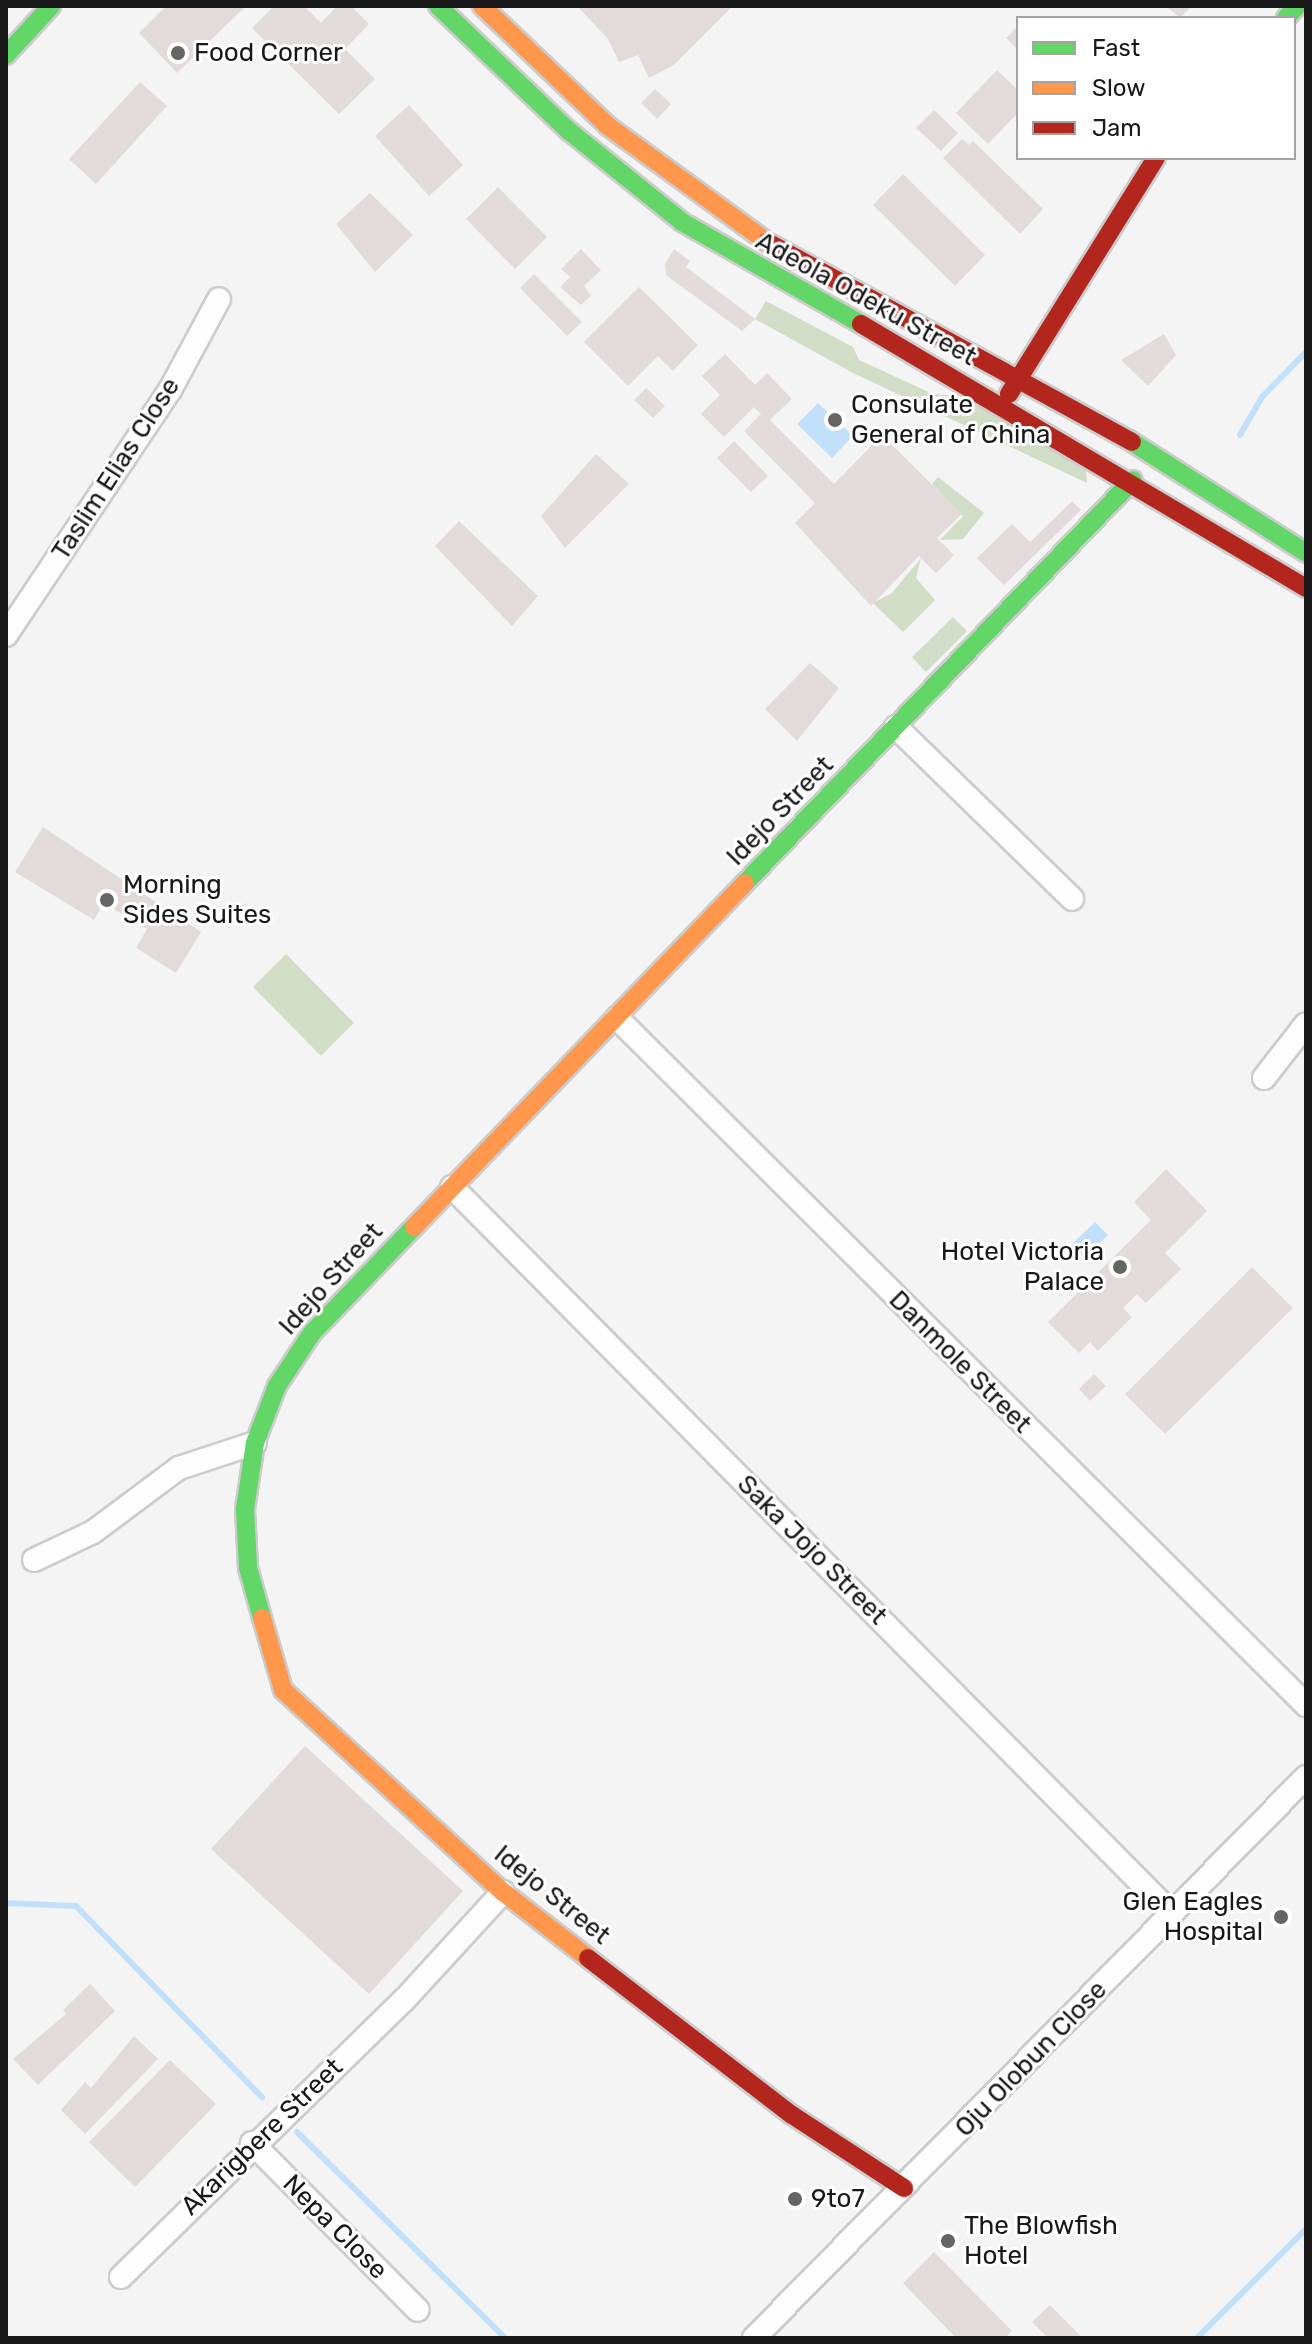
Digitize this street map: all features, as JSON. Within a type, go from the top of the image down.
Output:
[{"type":"main road","points":[[6,55],[51,6]]},
{"type":"main road","name":"Adeola Odeku Street","points":[[438,6],[569,131],[682,222],[814,303],[1003,404],[1133,480],[1306,588]]},
{"type":"main road","name":"Adeola Odeku Street","points":[[484,7],[608,126],[739,225],[825,278],[1018,377],[1144,448],[1306,553]]},
{"type":"main road","points":[[1003,404],[1155,160]]},
{"type":"main road","name":"Idejo Street","points":[[904,2188],[792,2115],[503,1892],[283,1690],[248,1568],[245,1509],[255,1443],[277,1386],[312,1333],[1133,480]]},
{"type":"street","points":[[466,34],[484,7]]},
{"type":"street","name":"Taslim Elias Close","points":[[6,635],[170,390],[219,299]]},
{"type":"street","points":[[896,727],[1072,899]]},
{"type":"street","name":"Danmole Street","points":[[617,1018],[1306,1705]]},
{"type":"street","points":[[1264,1078],[1306,1024]]},
{"type":"street","name":"Saka Jojo Street","points":[[452,1187],[1172,1914]]},
{"type":"street","points":[[34,1560],[93,1532],[179,1468],[255,1443]]},
{"type":"street","name":"Oju Olobun Close","points":[[754,2338],[1306,1777]]},
{"type":"street","name":"Akarigbere Street","points":[[121,2277],[252,2143],[405,1999],[503,1892]]},
{"type":"street","name":"Nepa Close","points":[[252,2143],[418,2310]]},
{"type":"green space","points":[[766,301],[853,347],[859,360],[933,394],[957,396],[1085,459],[1087,483],[853,373],[755,319]]},
{"type":"green space","points":[[938,477],[984,513],[963,539],[940,540],[963,516],[932,484]]},
{"type":"green space","points":[[921,558],[916,578],[935,600],[903,632],[873,603],[892,593]]},
{"type":"green space","points":[[953,617],[967,631],[926,672],[912,657]]},
{"type":"green space","points":[[286,954],[354,1023],[321,1056],[253,987]]},
{"type":"water","points":[[818,403],[853,436],[832,458],[797,424]]},
{"type":"water","points":[[1095,1222],[1108,1235],[1084,1258],[1071,1245]]},
{"type":"building","name":"Food Corner","points":[[166,6],[246,6],[177,73],[139,33]]},
{"type":"building","points":[[274,6],[304,6],[321,23],[337,6],[351,6],[369,24],[345,49],[375,79],[339,114],[252,28]]},
{"type":"building","points":[[577,6],[733,6],[674,65],[649,78],[638,55],[619,62],[608,39]]},
{"type":"building","points":[[1166,6],[1192,6],[1182,16]]},
{"type":"building","points":[[1016,28],[1016,48],[1006,38]]},
{"type":"building","points":[[997,70],[1016,88],[1016,115],[988,144],[956,113]]},
{"type":"building","points":[[140,82],[167,106],[96,184],[69,159]]},
{"type":"building","points":[[655,89],[671,104],[657,119],[641,103]]},
{"type":"building","points":[[409,105],[463,165],[429,196],[375,136]]},
{"type":"building","points":[[934,110],[958,133],[941,151],[916,128]]},
{"type":"building","points":[[962,139],[969,145],[973,141],[1043,209],[1020,234],[943,158]]},
{"type":"building","points":[[903,174],[985,255],[955,286],[873,205]]},
{"type":"building","points":[[498,187],[547,237],[515,269],[466,219]]},
{"type":"building","points":[[370,193],[413,235],[375,272],[336,224]]},
{"type":"building","points":[[581,249],[601,270],[584,286],[591,296],[581,305],[560,287],[570,277],[561,269]]},
{"type":"building","points":[[674,249],[690,261],[686,267],[755,319],[742,331],[666,275],[665,264]]},
{"type":"building","points":[[534,274],[582,322],[567,336],[520,288]]},
{"type":"building","points":[[639,287],[698,345],[673,371],[658,356],[628,386],[584,342]]},
{"type":"building","points":[[1164,334],[1176,355],[1148,386],[1121,360]]},
{"type":"building","points":[[725,354],[755,385],[767,373],[792,399],[770,420],[834,484],[882,435],[962,514],[937,538],[954,555],[936,573],[919,556],[871,606],[795,523],[815,503],[744,431],[761,414],[754,407],[724,437],[701,414],[720,395],[702,376]]},
{"type":"building","points":[[646,388],[665,406],[653,418],[634,400]]},
{"type":"building","points":[[734,441],[768,476],[751,492],[717,458]]},
{"type":"building","points":[[596,454],[629,484],[565,548],[541,516]]},
{"type":"building","points":[[1072,501],[1081,510],[1004,585],[977,558],[1012,524],[1030,542]]},
{"type":"building","points":[[459,521],[538,596],[512,626],[435,546]]},
{"type":"building","points":[[810,663],[839,688],[797,741],[765,709]]},
{"type":"building","name":"Morning Sides Suites","points":[[43,827],[201,932],[176,973],[136,948],[147,929],[104,903],[94,920],[15,872]]},
{"type":"building","points":[[1166,1169],[1207,1211],[1165,1253],[1181,1269],[1146,1303],[1137,1294],[1123,1308],[1132,1317],[1098,1351],[1090,1342],[1079,1353],[1048,1322],[1151,1220],[1134,1202]]},
{"type":"building","points":[[1252,1267],[1293,1308],[1165,1434],[1125,1394]]},
{"type":"building","points":[[1094,1374],[1106,1386],[1090,1401],[1079,1389]]},
{"type":"building","points":[[305,1746],[463,1891],[369,1994],[211,1849]]},
{"type":"building","points":[[90,1984],[115,2011],[38,2085],[13,2059],[66,2014],[63,2010]]},
{"type":"building","points":[[134,2036],[158,2059],[85,2134],[61,2110],[85,2082],[91,2088]]},
{"type":"building","points":[[170,2060],[216,2104],[135,2187],[89,2142]]},
{"type":"building","points":[[934,2252],[1012,2331],[1005,2338],[956,2338],[903,2283]]},
{"type":"building","points":[[1050,2305],[1083,2338],[1048,2338],[1032,2322]]},
{"type":"waterway","points":[[1240,435],[1262,397],[1306,352]]},
{"type":"waterway","points":[[6,1903],[76,1906],[262,2097]]},
{"type":"waterway","points":[[297,2132],[505,2338]]},
{"type":"waterway","points":[[1197,2338],[1306,2229]]},
{"type":"traffic: fast","points":[[6,55],[51,6]]},
{"type":"traffic: fast","points":[[438,6],[569,131],[682,222],[861,324]]},
{"type":"traffic: fast","points":[[1288,16],[1297,6]]},
{"type":"traffic: fast","points":[[1132,442],[1306,553]]},
{"type":"traffic: fast","points":[[745,883],[1133,480]]},
{"type":"traffic: fast","points":[[262,1618],[248,1568],[245,1509],[255,1443],[277,1386],[312,1333],[414,1227]]},
{"type":"traffic: slow","points":[[482,6],[608,126],[767,242]]},
{"type":"traffic: slow","points":[[414,1227],[745,883]]},
{"type":"traffic: slow","points":[[262,1618],[283,1690],[503,1892],[588,1958]]},
{"type":"traffic: jam","points":[[1009,394],[1155,160]]},
{"type":"traffic: jam","points":[[767,242],[1132,442]]},
{"type":"traffic: jam","points":[[861,324],[1306,588]]},
{"type":"traffic: jam","points":[[588,1958],[792,2115],[904,2188]]},
{"type":"place","name":"Food Corner","points":[[178,53]]},
{"type":"place","name":"Consulate General of China","points":[[835,420]]},
{"type":"place","name":"Morning Sides Suites","points":[[107,900]]},
{"type":"place","name":"Hotel Victoria Palace","points":[[1120,1267]]},
{"type":"place","name":"Glen Eagles Hospital","points":[[1281,1917]]},
{"type":"place","name":"9to7","points":[[795,2199]]},
{"type":"place","name":"The Blowfish Hotel","points":[[948,2241]]}]
